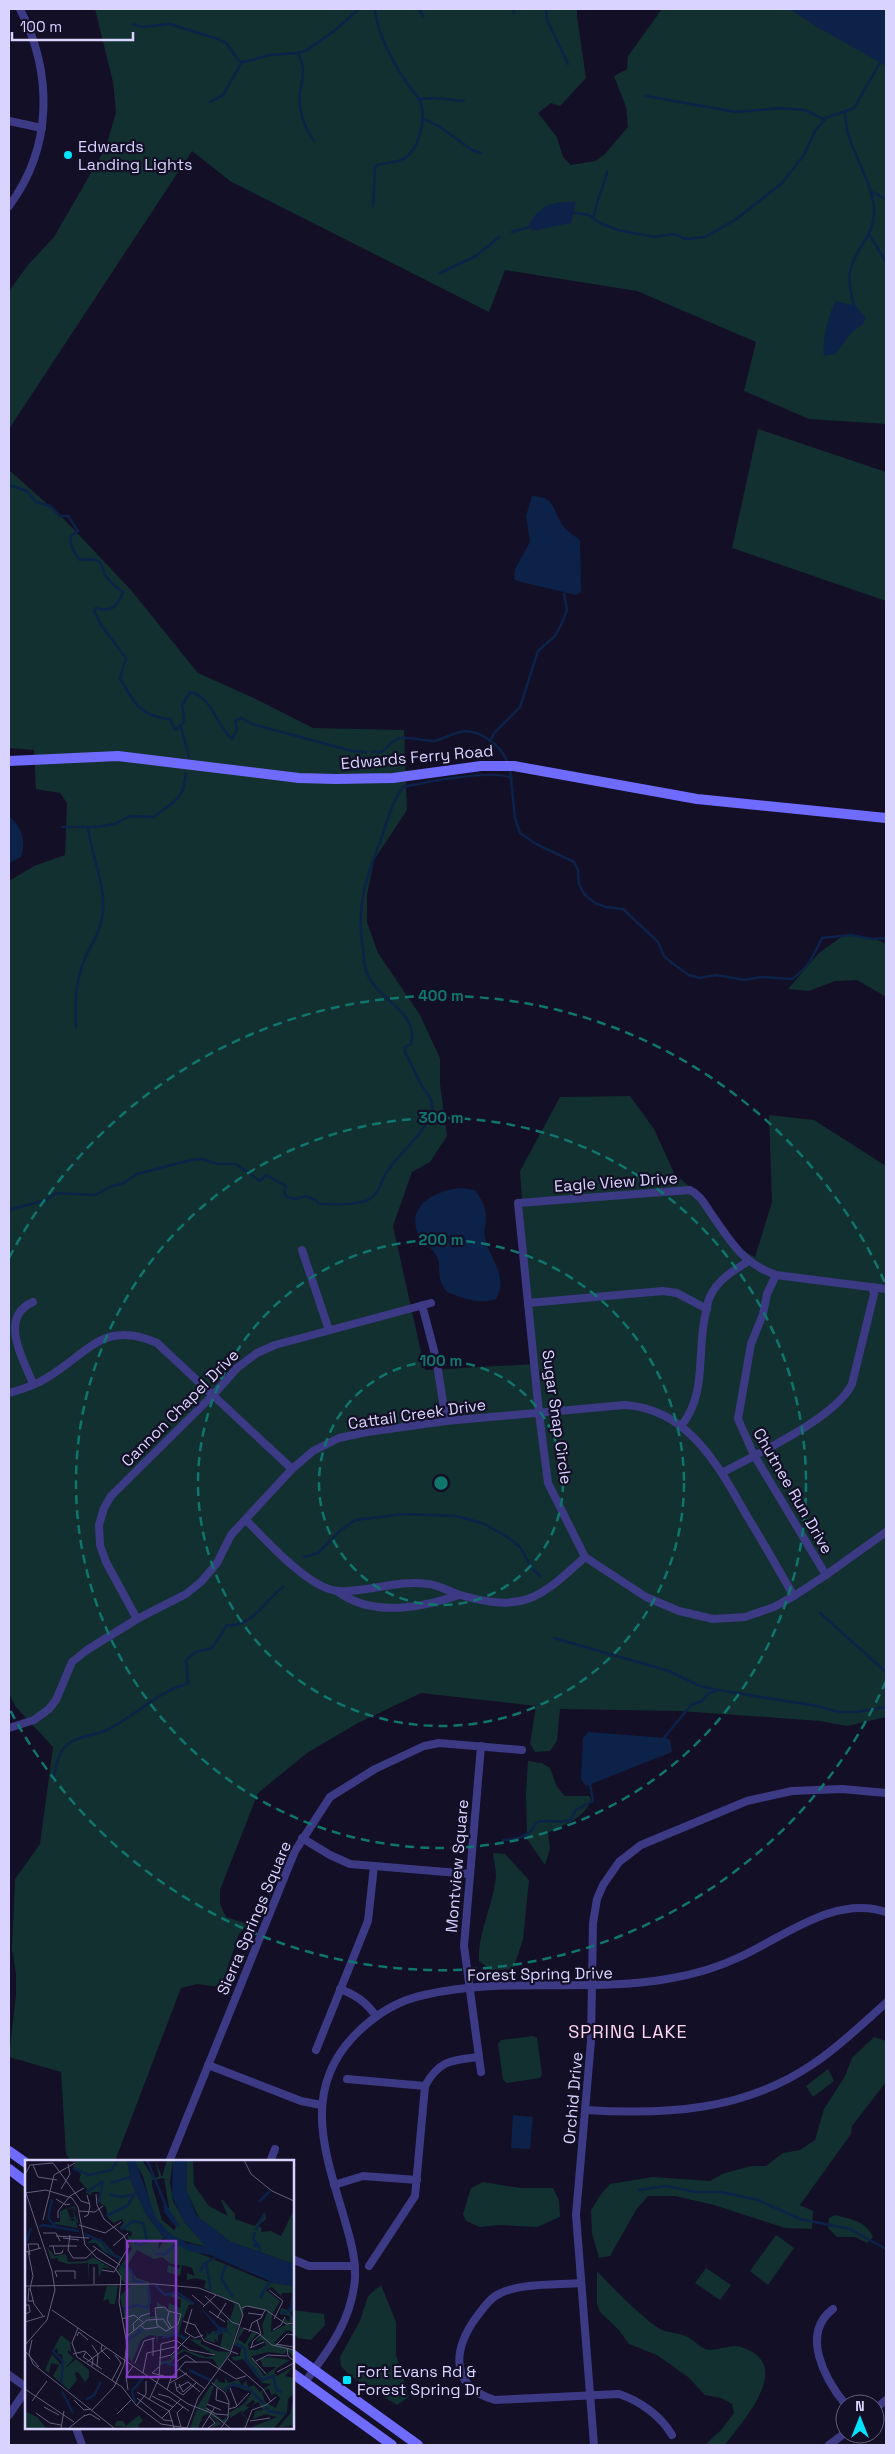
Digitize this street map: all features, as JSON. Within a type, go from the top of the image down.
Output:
[{"type":"main road","name":"Edwards Ferry Road","points":[[9,762],[118,756],[300,778],[335,779],[394,778],[481,766],[509,766],[697,799],[886,818]]},
{"type":"main road","points":[[9,2151],[25,2162]]},
{"type":"main road","points":[[9,2169],[25,2181]]},
{"type":"main road","points":[[294,2355],[418,2445]]},
{"type":"main road","points":[[294,2374],[392,2445]]},
{"type":"street","points":[[9,206],[33,163],[42,128],[45,104],[41,61],[36,43],[20,9]]},
{"type":"street","points":[[9,121],[42,128]]},
{"type":"street","name":"Eagle View Drive","points":[[518,1203],[690,1190],[702,1200],[737,1251],[758,1269],[776,1275],[886,1289]]},
{"type":"street","name":"Sugar Snap Circle","points":[[518,1203],[548,1483],[585,1557]]},
{"type":"street","points":[[302,1250],[329,1330]]},
{"type":"street","points":[[681,1426],[690,1415],[698,1389],[702,1329],[710,1297],[722,1280],[749,1261]]},
{"type":"street","name":"Chutnee Run Drive","points":[[776,1275],[767,1294],[763,1314],[751,1344],[739,1406],[740,1425],[754,1455],[826,1576]]},
{"type":"street","points":[[722,1474],[754,1455],[798,1433],[847,1394],[852,1384],[874,1294],[872,1287]]},
{"type":"street","points":[[528,1302],[663,1291],[677,1293],[707,1309]]},
{"type":"street","points":[[33,1383],[11,1335],[11,1323],[14,1312],[21,1306],[34,1302]]},
{"type":"street","name":"Cannon Chapel Drive","points":[[138,1619],[106,1562],[100,1545],[99,1526],[104,1508],[111,1496],[214,1394],[237,1368],[257,1353],[275,1345],[431,1303]]},
{"type":"street","points":[[422,1305],[436,1358],[446,1421]]},
{"type":"street","points":[[9,1393],[47,1378],[96,1341],[116,1335],[129,1334],[144,1337],[157,1343],[214,1394],[292,1469]]},
{"type":"street","name":"Cattail Creek Drive","points":[[9,1728],[34,1720],[49,1709],[56,1700],[72,1662],[138,1619],[186,1594],[201,1582],[218,1563],[231,1535],[292,1469],[313,1451],[339,1438],[367,1432],[446,1421],[638,1406],[675,1420],[713,1458],[794,1596]]},
{"type":"street","points":[[246,1520],[306,1576],[337,1591],[351,1601],[380,1607],[421,1605],[459,1595]]},
{"type":"street","points":[[337,1591],[402,1583],[430,1584],[459,1595],[488,1602],[515,1604],[537,1596],[557,1582],[585,1557],[646,1597],[679,1611],[713,1619],[745,1616],[774,1607],[794,1596],[826,1576],[886,1532]]},
{"type":"street","name":"Sierra Springs Square","points":[[170,2160],[295,1851],[330,1797],[382,1766],[431,1744],[522,1750]]},
{"type":"street","name":"Montview Square","points":[[481,1746],[464,1946],[481,2072]]},
{"type":"street","name":"Orchid Drive","points":[[594,2445],[576,2215],[591,2042],[593,1923],[597,1899],[610,1872],[630,1852],[641,1845],[718,1812],[768,1796],[792,1791],[826,1789],[886,1793]]},
{"type":"street","points":[[302,1838],[342,1860],[374,1866],[470,1874]]},
{"type":"street","points":[[316,2050],[368,1921],[374,1866]]},
{"type":"street","name":"Forest Spring Drive","points":[[305,2382],[343,2326],[353,2294],[355,2266],[351,2240],[324,2150],[321,2105],[330,2072],[345,2046],[376,2016],[415,1997],[469,1988],[516,1985],[592,1986],[647,1983],[708,1969],[741,1956],[835,1911],[856,1908],[886,1912]]},
{"type":"street","points":[[340,1989],[355,1995],[369,2005],[376,2016]]},
{"type":"street","points":[[586,2110],[645,2113],[673,2112],[702,2108],[753,2094],[813,2065],[886,2004]]},
{"type":"street","points":[[369,2266],[416,2194],[425,2086],[431,2075],[443,2064],[453,2060],[479,2057]]},
{"type":"street","points":[[208,2065],[301,2101],[321,2105]]},
{"type":"street","points":[[347,2079],[425,2086]]},
{"type":"street","points":[[271,2160],[275,2149]]},
{"type":"street","points":[[334,2185],[363,2176],[417,2180]]},
{"type":"street","points":[[294,2260],[309,2266],[355,2266]]},
{"type":"street","points":[[581,2283],[512,2288],[494,2297],[464,2335],[460,2344],[459,2363],[461,2372],[471,2387],[478,2393],[495,2400],[610,2393],[629,2397],[664,2421],[672,2435]]},
{"type":"street","points":[[833,2309],[825,2315],[818,2330],[817,2343],[824,2373],[837,2394]]},
{"type":"street","points":[[9,2375],[25,2388]]},
{"type":"street","points":[[9,2415],[25,2391]]},
{"type":"street","points":[[76,2429],[82,2445]]},
{"type":"green space","points":[[95,9],[577,9],[586,78],[560,106],[551,103],[538,113],[557,137],[563,157],[571,165],[595,161],[604,155],[628,127],[626,107],[614,76],[627,69],[628,56],[662,9],[800,9],[886,65],[886,424],[809,419],[744,391],[756,342],[637,291],[505,270],[489,312],[230,181],[192,151],[9,429],[9,291],[28,265],[54,237],[106,147],[116,112],[113,82]]},
{"type":"green space","points":[[758,429],[886,472],[886,601],[732,548]]},
{"type":"green space","points":[[9,470],[62,517],[130,589],[198,673],[256,699],[313,728],[404,730],[407,810],[374,860],[367,895],[367,922],[378,953],[420,1015],[440,1058],[440,1084],[447,1136],[430,1162],[412,1172],[393,1226],[425,1370],[534,1364],[520,1171],[560,1097],[630,1096],[654,1129],[674,1173],[691,1188],[733,1245],[755,1257],[772,1202],[769,1115],[814,1120],[886,1166],[886,1717],[847,1726],[820,1721],[680,1711],[560,1709],[557,1741],[550,1751],[535,1752],[530,1744],[536,1706],[421,1693],[358,1723],[307,1753],[258,1793],[220,1890],[220,1904],[226,1917],[248,1924],[239,1934],[221,1987],[197,1984],[181,1988],[115,2160],[70,2160],[66,2154],[61,2072],[9,2057],[16,1994],[16,1974],[12,1949],[15,1879],[40,1844],[53,1747],[16,1707],[9,1694],[9,881],[34,866],[65,855],[67,803],[60,793],[36,789],[34,750],[9,748]]},
{"type":"green space","points":[[844,935],[876,939],[886,944],[886,997],[857,980],[835,981],[809,991],[788,989],[819,953]]},
{"type":"green space","points":[[528,1761],[542,1763],[550,1768],[557,1787],[565,1796],[589,1796],[591,1800],[588,1807],[579,1816],[548,1833],[550,1849],[545,1865],[527,1839],[526,1792]]},
{"type":"green space","points":[[493,1853],[505,1854],[529,1880],[523,1940],[513,1969],[491,1970],[479,1961],[483,1929],[496,1876]]},
{"type":"green space","points":[[533,2036],[537,2038],[542,2074],[540,2078],[507,2083],[503,2080],[498,2044],[501,2040]]},
{"type":"green space","points":[[874,2037],[886,2041],[886,2082],[852,2126],[851,2134],[800,2205],[813,2211],[812,2229],[785,2228],[714,2205],[675,2196],[648,2196],[636,2210],[610,2256],[599,2258],[592,2233],[591,2210],[610,2184],[653,2177],[710,2181],[722,2174],[751,2166],[766,2166],[783,2153],[800,2150],[815,2140],[824,2109],[845,2076],[852,2058]]},
{"type":"green space","points":[[828,2069],[834,2081],[813,2097],[806,2086]]},
{"type":"green space","points":[[483,2182],[520,2188],[553,2188],[559,2200],[560,2217],[537,2227],[499,2225],[480,2227],[466,2221],[463,2214],[471,2188]]},
{"type":"green space","points":[[835,2215],[862,2224],[873,2237],[867,2243],[855,2237],[837,2237],[828,2228],[829,2218]]},
{"type":"green space","points":[[776,2235],[794,2248],[768,2285],[750,2271]]},
{"type":"green space","points":[[706,2268],[731,2285],[720,2300],[695,2283]]},
{"type":"green space","points":[[597,2271],[638,2312],[662,2330],[690,2338],[708,2350],[736,2346],[757,2355],[764,2366],[765,2379],[760,2393],[743,2422],[725,2445],[705,2445],[722,2429],[734,2413],[732,2404],[721,2398],[705,2395],[688,2377],[657,2355],[629,2344],[618,2329],[600,2312],[597,2304]]},
{"type":"green space","points":[[381,2285],[396,2322],[396,2355],[409,2397],[397,2405],[349,2375],[341,2366],[340,2357],[360,2321],[368,2296]]},
{"type":"green space","points":[[294,2310],[324,2314],[325,2325],[311,2340],[298,2338],[294,2334]]},
{"type":"water","points":[[790,9],[886,9],[886,66],[812,24]]},
{"type":"water","points":[[576,202],[571,223],[532,231],[530,223],[539,211],[551,204]]},
{"type":"water","points":[[836,301],[856,306],[866,318],[863,324],[851,333],[836,354],[824,356],[826,328]]},
{"type":"water","points":[[532,496],[546,499],[550,502],[564,527],[580,540],[581,592],[576,595],[514,579],[515,569],[530,542],[526,516]]},
{"type":"water","points":[[9,816],[22,834],[23,845],[21,857],[9,863]]},
{"type":"water","points":[[460,1188],[475,1190],[484,1206],[486,1218],[484,1233],[499,1274],[500,1290],[496,1299],[477,1301],[447,1292],[440,1280],[438,1258],[420,1238],[416,1227],[416,1217],[424,1202],[441,1193]]},
{"type":"water","points":[[588,1732],[666,1738],[670,1740],[672,1752],[586,1786],[581,1779],[583,1738]]},
{"type":"water","points":[[513,2115],[533,2117],[530,2149],[511,2148]]},
{"type":"waterway","points":[[133,24],[142,27],[170,24],[218,39],[226,43],[239,61],[244,62],[270,55],[298,53],[307,50],[334,31],[359,9]]},
{"type":"waterway","points":[[373,206],[375,168],[377,165],[400,160],[409,155],[417,142],[423,118],[419,98],[406,82],[386,47],[376,18],[375,9]]},
{"type":"waterway","points":[[419,9],[423,16]]},
{"type":"waterway","points":[[513,9],[514,13]]},
{"type":"waterway","points":[[546,9],[547,20],[568,64]]},
{"type":"waterway","points":[[298,53],[303,69],[300,92],[301,112],[310,136],[314,141]]},
{"type":"waterway","points":[[570,212],[589,215],[598,222],[618,230],[654,237],[674,234],[686,239],[705,237],[735,220],[781,184],[804,155],[815,131],[826,118],[854,108],[881,61]]},
{"type":"waterway","points":[[210,102],[223,95],[242,62]]},
{"type":"waterway","points":[[646,96],[736,112],[781,108],[805,110],[825,120]]},
{"type":"waterway","points":[[419,99],[434,98],[464,101]]},
{"type":"waterway","points":[[845,112],[849,137],[869,185],[874,208],[872,227],[857,253],[850,272],[850,287],[854,307]]},
{"type":"waterway","points":[[422,118],[440,127],[472,150],[481,153]]},
{"type":"waterway","points":[[594,217],[607,172]]},
{"type":"waterway","points":[[872,192],[886,199]]},
{"type":"waterway","points":[[512,232],[533,226]]},
{"type":"waterway","points":[[869,234],[886,262]]},
{"type":"waterway","points":[[440,273],[476,256],[499,237]]},
{"type":"waterway","points":[[9,478],[9,485],[27,491],[36,502],[50,506],[60,516],[68,516],[78,531],[71,536],[71,546],[76,555],[80,560],[89,559],[99,562],[108,579],[123,592],[116,605],[110,609],[96,608],[94,611],[101,625],[126,658],[120,678],[139,707],[152,715],[170,719],[175,730],[183,722],[182,705],[190,692],[204,700],[232,739],[237,730],[235,721],[241,718],[252,724],[352,751],[366,752]]},
{"type":"waterway","points":[[490,742],[494,733],[520,707],[538,651],[555,636],[567,610],[564,594]]},
{"type":"waterway","points":[[181,726],[189,758]]},
{"type":"waterway","points":[[372,752],[382,752],[392,742],[400,738],[434,741],[467,731],[489,740],[501,751],[508,764]]},
{"type":"waterway","points":[[510,769],[515,818],[520,833],[536,844],[574,862],[578,870],[579,884],[584,894],[595,903],[606,907],[623,909],[658,942],[664,956],[689,975],[700,978],[716,975],[745,980],[761,977],[792,979],[807,966],[822,938],[851,935],[872,939],[886,938]]},
{"type":"waterway","points":[[62,827],[95,827],[115,824],[130,816],[154,817],[177,799],[183,790],[186,773]]},
{"type":"waterway","points":[[9,1210],[46,1200],[57,1193],[95,1195],[112,1186],[122,1184],[137,1174],[202,1159],[217,1164],[236,1164],[260,1181],[266,1175],[286,1186],[284,1193],[287,1197],[296,1199],[305,1196],[316,1200],[319,1204],[354,1203],[371,1198],[379,1189],[386,1173],[429,1120],[432,1106],[431,1099],[405,1052],[405,1047],[411,1044],[412,1033],[409,1023],[396,1006],[379,991],[365,968],[361,935],[361,907],[370,868],[393,806],[403,787],[475,776],[490,775],[512,778]]},
{"type":"waterway","points":[[76,1027],[78,981],[85,958],[100,927],[103,910],[102,889],[88,827]]},
{"type":"waterway","points":[[304,1557],[318,1553],[340,1531],[355,1520],[404,1514],[456,1516],[482,1523],[506,1536],[520,1547],[532,1568],[540,1576]]},
{"type":"waterway","points":[[53,1779],[60,1755],[68,1744],[77,1739],[107,1730],[165,1693],[188,1683],[186,1660],[196,1652],[212,1648],[227,1625],[236,1625],[251,1618],[283,1587]]},
{"type":"waterway","points":[[820,1613],[886,1672]]},
{"type":"waterway","points":[[554,1638],[669,1671],[700,1686],[717,1690]]},
{"type":"waterway","points":[[663,1739],[691,1705],[702,1701],[709,1693],[718,1690],[817,1706],[839,1712],[856,1712],[886,1707]]},
{"type":"waterway","points":[[503,1840],[524,1836],[540,1821],[561,1822],[570,1820],[576,1810],[593,1801],[590,1784]]},
{"type":"waterway","points":[[639,2190],[667,2186],[696,2192],[721,2192],[758,2200],[800,2219],[850,2229],[886,2249]]},
{"type":"place","name":"Edwards Landing Lights","points":[[68,155]]},
{"type":"place","name":"Fort Evans Rd & Forest Spring Dr","points":[[347,2380]]},
{"type":"district","name":"SPRING LAKE","points":[[628,2031]]}]
